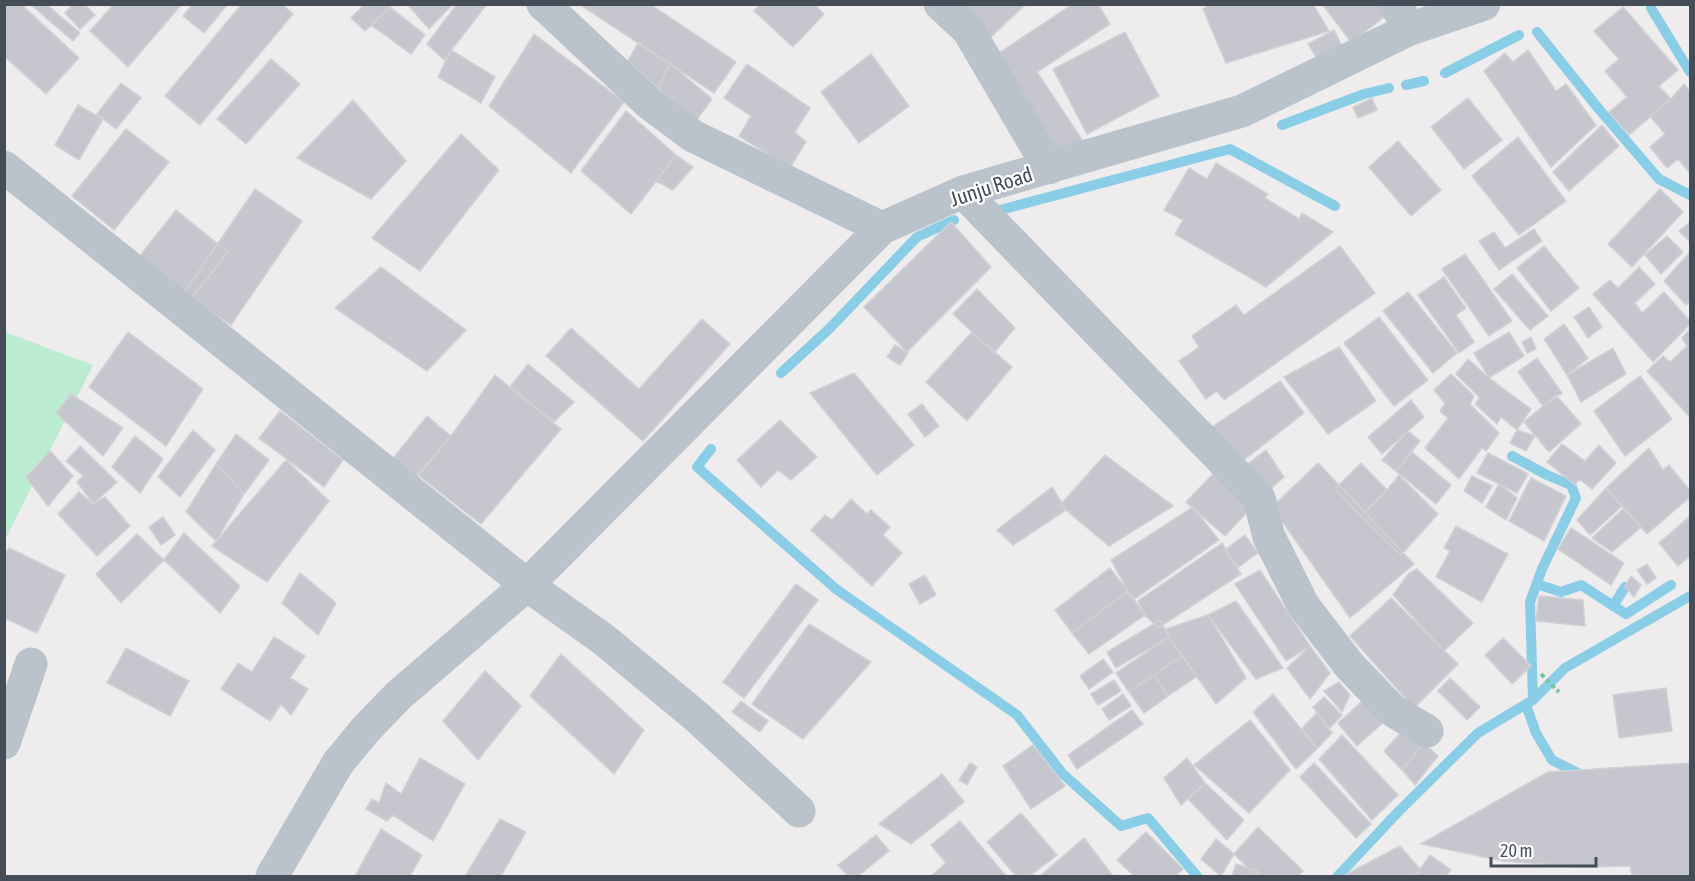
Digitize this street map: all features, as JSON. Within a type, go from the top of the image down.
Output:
[{"type":"street","points":[[272,876],[338,764],[366,729],[399,695],[527,585],[882,228],[693,136],[650,104],[543,4]]},
{"type":"street","points":[[940,4],[968,30],[1049,168]]},
{"type":"street","name":"Junju Road","points":[[882,228],[963,192],[1242,111],[1402,17],[1484,4]]},
{"type":"street","points":[[4,167],[527,585],[603,639],[697,717],[799,811]]},
{"type":"street","points":[[963,192],[1259,498],[1269,537],[1303,605],[1349,665],[1392,710],[1427,731]]},
{"type":"street","points":[[4,743],[31,664]]},
{"type":"path","points":[[1541,674],[1559,692]]},
{"type":"green space","points":[[5,332],[93,365],[5,540]]},
{"type":"building","points":[[4,4],[21,4],[79,58],[46,94],[4,56]]},
{"type":"building","points":[[30,4],[46,4],[80,33],[73,41]]},
{"type":"building","points":[[73,4],[84,4],[95,15],[80,29],[65,13]]},
{"type":"building","points":[[114,4],[182,4],[128,67],[90,31]]},
{"type":"building","points":[[193,4],[228,4],[204,33],[183,16]]},
{"type":"building","points":[[242,4],[282,4],[293,14],[200,125],[165,96]]},
{"type":"building","points":[[365,4],[393,4],[365,31],[351,18]]},
{"type":"building","points":[[407,4],[453,4],[429,29]]},
{"type":"building","points":[[457,4],[487,4],[444,60],[427,44]]},
{"type":"building","points":[[579,4],[650,4],[736,62],[714,93]]},
{"type":"building","points":[[760,4],[814,4],[824,14],[793,47],[754,11]]},
{"type":"building","points":[[953,4],[1026,4],[990,38]]},
{"type":"building","points":[[1073,4],[1098,4],[1110,24],[1037,72],[1085,144],[1058,162],[990,59]]},
{"type":"building","points":[[1211,4],[1313,4],[1329,31],[1226,63],[1203,9]]},
{"type":"building","points":[[1322,4],[1380,4],[1388,14],[1351,42]]},
{"type":"building","points":[[390,7],[425,35],[411,54],[371,25]]},
{"type":"building","points":[[1623,7],[1678,70],[1659,86],[1671,99],[1629,135],[1609,112],[1627,97],[1605,71],[1619,59],[1594,31]]},
{"type":"building","points":[[1334,30],[1344,50],[1319,62],[1308,44]]},
{"type":"building","points":[[1125,32],[1159,96],[1087,134],[1053,69]]},
{"type":"building","points":[[534,34],[624,102],[571,173],[489,106]]},
{"type":"building","points":[[638,43],[670,64],[658,88],[628,61]]},
{"type":"building","points":[[451,50],[495,77],[481,103],[438,77]]},
{"type":"building","points":[[1528,50],[1556,91],[1566,84],[1596,125],[1551,167],[1484,71],[1505,53],[1513,62]]},
{"type":"building","points":[[871,54],[909,106],[859,143],[821,92]]},
{"type":"building","points":[[271,59],[300,84],[246,144],[217,119]]},
{"type":"building","points":[[670,64],[712,99],[696,121],[658,88]]},
{"type":"building","points":[[747,64],[810,108],[795,132],[806,142],[790,168],[739,136],[751,116],[724,98]]},
{"type":"building","points":[[121,83],[141,98],[116,129],[97,114]]},
{"type":"building","points":[[1684,84],[1690,92],[1690,173],[1678,159],[1667,168],[1650,147],[1665,134],[1650,116],[1671,99]]},
{"type":"building","points":[[1372,98],[1377,110],[1358,118],[1353,107]]},
{"type":"building","points":[[1468,98],[1502,140],[1464,169],[1431,127]]},
{"type":"building","points":[[353,100],[406,161],[371,199],[297,158]]},
{"type":"building","points":[[78,105],[103,119],[79,160],[55,145]]},
{"type":"building","points":[[626,111],[676,155],[631,214],[581,171]]},
{"type":"building","points":[[1602,125],[1619,146],[1569,191],[1553,172]]},
{"type":"building","points":[[126,129],[169,162],[114,230],[72,196]]},
{"type":"building","points":[[461,134],[499,170],[420,271],[372,238]]},
{"type":"building","points":[[1518,137],[1566,201],[1519,235],[1472,176]]},
{"type":"building","points":[[1398,141],[1441,190],[1411,216],[1369,167]]},
{"type":"building","points":[[676,155],[693,167],[673,190],[656,181]]},
{"type":"building","points":[[1216,163],[1268,194],[1265,198],[1299,219],[1302,213],[1333,232],[1266,287],[1175,234],[1183,220],[1164,210],[1189,168],[1207,179]]},
{"type":"building","points":[[255,189],[302,221],[231,325],[184,293]]},
{"type":"building","points":[[1660,189],[1683,212],[1632,267],[1608,244]]},
{"type":"building","points":[[176,210],[228,252],[191,299],[139,257]]},
{"type":"building","points":[[951,222],[991,267],[907,352],[864,307]]},
{"type":"building","points":[[1690,222],[1690,242],[1679,231]]},
{"type":"building","points":[[1534,229],[1542,241],[1499,270],[1479,241],[1494,232],[1505,248]]},
{"type":"building","points":[[1667,236],[1683,252],[1661,274],[1645,255]]},
{"type":"building","points":[[1340,246],[1375,293],[1224,400],[1217,391],[1206,399],[1179,361],[1199,347],[1192,336],[1236,305],[1244,315]]},
{"type":"building","points":[[1544,246],[1579,288],[1551,311],[1517,268]]},
{"type":"building","points":[[1690,252],[1690,301],[1686,305],[1664,281]]},
{"type":"building","points":[[1465,254],[1512,321],[1489,336],[1442,269]]},
{"type":"building","points":[[381,267],[466,330],[427,371],[335,308]]},
{"type":"building","points":[[1639,267],[1655,284],[1635,303],[1642,313],[1664,292],[1690,321],[1690,324],[1653,362],[1593,294],[1610,280],[1618,288]]},
{"type":"building","points":[[1512,274],[1548,316],[1530,330],[1494,289]]},
{"type":"building","points":[[1444,277],[1466,308],[1456,315],[1474,342],[1459,353],[1418,295]]},
{"type":"building","points":[[977,289],[1015,328],[994,353],[953,314]]},
{"type":"building","points":[[1408,292],[1457,353],[1433,373],[1383,311]]},
{"type":"building","points":[[1589,307],[1602,327],[1588,338],[1574,317]]},
{"type":"building","points":[[1379,317],[1428,380],[1394,406],[1344,343]]},
{"type":"building","points":[[702,319],[730,344],[643,441],[546,356],[571,328],[639,389]]},
{"type":"building","points":[[1564,324],[1588,358],[1567,375],[1544,339]]},
{"type":"building","points":[[1690,329],[1690,417],[1647,371],[1663,356],[1670,362],[1687,346],[1682,338]]},
{"type":"building","points":[[128,332],[203,389],[166,446],[89,387]]},
{"type":"building","points":[[972,332],[1012,367],[967,421],[926,382]]},
{"type":"building","points":[[1509,332],[1524,356],[1489,378],[1474,353]]},
{"type":"building","points":[[1531,337],[1536,349],[1527,353],[1522,342]]},
{"type":"building","points":[[895,345],[908,353],[900,365],[887,357]]},
{"type":"building","points":[[1339,347],[1376,401],[1328,434],[1284,377]]},
{"type":"building","points":[[1613,348],[1626,374],[1581,402],[1567,375]]},
{"type":"building","points":[[1537,358],[1562,393],[1543,406],[1518,372]]},
{"type":"building","points":[[1468,359],[1489,378],[1531,409],[1517,430],[1501,417],[1497,424],[1475,404],[1480,398],[1456,374]]},
{"type":"building","points":[[528,364],[574,402],[554,422],[510,387]]},
{"type":"building","points":[[854,373],[914,445],[877,475],[810,393]]},
{"type":"building","points":[[1451,374],[1474,396],[1470,404],[1499,433],[1486,451],[1482,448],[1459,479],[1425,448],[1448,418],[1440,411],[1445,403],[1434,390]]},
{"type":"building","points":[[495,375],[561,429],[481,524],[418,475],[451,436]]},
{"type":"building","points":[[1640,376],[1672,419],[1625,456],[1594,411]]},
{"type":"building","points":[[1280,381],[1304,413],[1236,466],[1206,431]]},
{"type":"building","points":[[71,394],[123,428],[103,456],[56,413]]},
{"type":"building","points":[[1556,395],[1581,424],[1549,452],[1524,422]]},
{"type":"building","points":[[1411,400],[1424,417],[1382,454],[1368,437]]},
{"type":"building","points":[[922,404],[939,426],[925,437],[908,414]]},
{"type":"building","points":[[280,411],[343,460],[324,487],[259,438]]},
{"type":"building","points":[[427,416],[451,436],[411,485],[387,466]]},
{"type":"building","points":[[780,420],[817,457],[791,480],[778,470],[761,487],[737,460]]},
{"type":"building","points":[[193,430],[215,450],[180,497],[158,477]]},
{"type":"building","points":[[1517,430],[1535,436],[1526,451],[1510,443]]},
{"type":"building","points":[[1408,431],[1420,441],[1396,471],[1382,460]]},
{"type":"building","points":[[236,434],[269,460],[244,494],[216,464]]},
{"type":"building","points":[[135,436],[163,459],[140,493],[112,467]]},
{"type":"building","points":[[1562,444],[1585,461],[1599,445],[1616,463],[1592,489],[1579,479],[1575,485],[1547,462]]},
{"type":"building","points":[[80,446],[117,482],[93,504],[77,482],[83,476],[66,461]]},
{"type":"building","points":[[1649,448],[1663,470],[1669,465],[1690,491],[1690,497],[1647,534],[1606,488]]},
{"type":"building","points":[[1266,450],[1284,477],[1266,493],[1245,466]]},
{"type":"building","points":[[50,451],[73,476],[48,506],[26,477]]},
{"type":"building","points":[[1412,452],[1451,485],[1436,504],[1396,471]]},
{"type":"building","points":[[1488,453],[1528,474],[1517,493],[1477,473]]},
{"type":"building","points":[[1105,455],[1173,506],[1109,546],[1060,505]]},
{"type":"building","points":[[286,460],[329,501],[267,582],[212,546]]},
{"type":"building","points":[[1318,463],[1414,564],[1350,618],[1272,507]]},
{"type":"building","points":[[1361,463],[1387,490],[1361,516],[1335,489]]},
{"type":"building","points":[[216,464],[244,494],[216,541],[186,512]]},
{"type":"building","points":[[1213,474],[1250,509],[1225,536],[1186,502]]},
{"type":"building","points":[[1399,475],[1438,514],[1401,555],[1361,516]]},
{"type":"building","points":[[1472,476],[1492,486],[1482,503],[1464,491]]},
{"type":"building","points":[[1531,478],[1566,496],[1544,541],[1509,521]]},
{"type":"building","points":[[1499,484],[1517,498],[1506,520],[1486,507]]},
{"type":"building","points":[[1052,487],[1066,510],[1013,545],[997,530]]},
{"type":"building","points":[[1606,488],[1622,506],[1590,535],[1577,520]]},
{"type":"building","points":[[79,492],[93,504],[105,497],[130,526],[97,556],[58,514]]},
{"type":"building","points":[[851,499],[867,514],[871,510],[890,527],[883,535],[902,553],[872,586],[811,530],[825,515],[832,520]]},
{"type":"building","points":[[1193,507],[1219,540],[1133,600],[1111,560]]},
{"type":"building","points":[[1624,508],[1641,527],[1612,552],[1592,538]]},
{"type":"building","points":[[1690,516],[1690,556],[1678,566],[1659,543]]},
{"type":"building","points":[[163,517],[175,535],[161,545],[149,527]]},
{"type":"building","points":[[1456,526],[1508,554],[1482,602],[1436,577],[1450,551],[1444,548]]},
{"type":"building","points":[[1571,528],[1624,563],[1611,585],[1558,549]]},
{"type":"building","points":[[184,533],[240,586],[220,613],[164,560]]},
{"type":"building","points":[[137,534],[164,560],[121,603],[96,574]]},
{"type":"building","points":[[1245,535],[1258,553],[1237,568],[1225,550]]},
{"type":"building","points":[[1222,543],[1241,574],[1158,628],[1145,615],[1138,601]]},
{"type":"building","points":[[9,548],[65,575],[37,633],[4,618],[4,556]]},
{"type":"building","points":[[1647,564],[1656,578],[1647,584],[1637,570]]},
{"type":"building","points":[[1110,568],[1128,591],[1072,633],[1055,610]]},
{"type":"building","points":[[1417,569],[1473,623],[1444,651],[1393,595],[1409,573]]},
{"type":"building","points":[[1260,570],[1310,646],[1286,661],[1235,584]]},
{"type":"building","points":[[300,573],[336,603],[318,635],[282,603]]},
{"type":"building","points":[[925,575],[936,595],[920,604],[909,584]]},
{"type":"building","points":[[1631,576],[1641,585],[1634,597],[1625,587]]},
{"type":"building","points":[[796,584],[818,600],[744,698],[723,682]]},
{"type":"building","points":[[1128,591],[1145,615],[1089,654],[1072,633]]},
{"type":"building","points":[[1539,596],[1583,600],[1585,626],[1536,621]]},
{"type":"building","points":[[1391,598],[1458,664],[1414,708],[1350,636]]},
{"type":"building","points":[[1236,601],[1283,668],[1256,679],[1208,615]]},
{"type":"building","points":[[1208,615],[1246,678],[1216,704],[1169,637],[1166,629]]},
{"type":"building","points":[[1160,620],[1169,637],[1116,668],[1107,652]]},
{"type":"building","points":[[809,624],[871,662],[803,739],[752,704]]},
{"type":"building","points":[[274,637],[305,656],[290,678],[308,689],[291,715],[281,704],[270,721],[221,689],[238,663],[252,672]]},
{"type":"building","points":[[1169,637],[1182,656],[1129,692],[1116,673]]},
{"type":"building","points":[[1503,638],[1531,666],[1512,684],[1485,655]]},
{"type":"building","points":[[1310,646],[1330,673],[1310,699],[1287,668]]},
{"type":"building","points":[[126,648],[189,681],[170,716],[107,683]]},
{"type":"building","points":[[561,654],[644,730],[614,774],[530,696]]},
{"type":"building","points":[[1182,656],[1197,676],[1168,696],[1154,675]]},
{"type":"building","points":[[1103,659],[1113,672],[1089,689],[1080,676]]},
{"type":"building","points":[[485,671],[521,706],[478,760],[443,721]]},
{"type":"building","points":[[1154,675],[1168,696],[1144,713],[1129,692]]},
{"type":"building","points":[[1450,678],[1480,707],[1467,720],[1438,691]]},
{"type":"building","points":[[1114,680],[1121,691],[1098,705],[1091,694]]},
{"type":"building","points":[[1339,682],[1350,695],[1342,712],[1324,691]]},
{"type":"building","points":[[1666,688],[1672,731],[1619,738],[1613,695]]},
{"type":"building","points":[[1123,694],[1131,706],[1109,720],[1102,709]]},
{"type":"building","points":[[1273,694],[1317,749],[1296,769],[1253,712]]},
{"type":"building","points":[[1324,697],[1342,715],[1329,729],[1313,707]]},
{"type":"building","points":[[1366,698],[1387,719],[1357,746],[1338,723]]},
{"type":"building","points":[[741,701],[768,721],[760,732],[732,712]]},
{"type":"building","points":[[1132,710],[1143,724],[1077,769],[1068,755]]},
{"type":"building","points":[[1317,713],[1332,733],[1317,749],[1302,728]]},
{"type":"building","points":[[1250,720],[1290,770],[1249,813],[1194,765]]},
{"type":"building","points":[[1404,729],[1424,743],[1402,770],[1384,751]]},
{"type":"building","points":[[1342,735],[1398,795],[1372,820],[1319,759]]},
{"type":"building","points":[[1424,743],[1438,756],[1415,785],[1402,770]]},
{"type":"building","points":[[1033,745],[1065,786],[1031,809],[1003,766]]},
{"type":"building","points":[[420,758],[465,784],[433,841],[393,815],[387,821],[366,809],[372,799],[379,803],[386,783],[401,794]]},
{"type":"building","points":[[1187,758],[1205,783],[1181,805],[1164,778]]},
{"type":"building","points":[[970,763],[977,767],[967,785],[959,780]]},
{"type":"building","points":[[1314,763],[1371,824],[1356,838],[1300,777]]},
{"type":"building","points":[[1690,763],[1690,876],[1632,876],[1630,866],[1586,867],[1503,861],[1421,844],[1548,772]]},
{"type":"building","points":[[942,774],[964,802],[911,844],[879,824]]},
{"type":"building","points":[[1205,783],[1244,820],[1227,840],[1188,799]]},
{"type":"building","points":[[1021,813],[1057,855],[1030,876],[1016,876],[987,842]]},
{"type":"building","points":[[500,819],[526,832],[501,876],[465,876]]},
{"type":"building","points":[[960,821],[1006,876],[931,876],[946,863],[931,845]]},
{"type":"building","points":[[1258,827],[1303,871],[1298,876],[1256,876],[1234,854]]},
{"type":"building","points":[[381,829],[422,855],[410,876],[355,876]]},
{"type":"building","points":[[1146,832],[1183,869],[1176,876],[1134,876],[1117,860]]},
{"type":"building","points":[[876,835],[889,851],[858,876],[848,876],[838,865]]},
{"type":"building","points":[[1084,838],[1113,876],[1040,876]]},
{"type":"building","points":[[1216,839],[1234,854],[1221,876],[1201,859]]},
{"type":"building","points":[[1400,846],[1420,869],[1414,876],[1343,876]]},
{"type":"building","points":[[1430,855],[1451,870],[1446,876],[1415,876]]},
{"type":"building","points":[[1236,864],[1258,871],[1256,876],[1232,876]]},
{"type":"waterway","points":[[1651,8],[1690,72]]},
{"type":"waterway","points":[[1537,32],[1659,179],[1690,195]]},
{"type":"waterway","points":[[1445,73],[1519,35]]},
{"type":"waterway","points":[[1406,85],[1424,81]]},
{"type":"waterway","points":[[1282,125],[1364,94],[1389,88]]},
{"type":"waterway","points":[[1000,210],[1230,149],[1335,206]]},
{"type":"waterway","points":[[781,373],[829,329],[917,237],[954,220]]},
{"type":"waterway","points":[[711,449],[697,467],[836,589],[1017,715],[1063,774],[1121,826],[1148,818],[1197,876]]},
{"type":"waterway","points":[[1512,456],[1571,485],[1576,498],[1542,569],[1530,602],[1533,700]]},
{"type":"waterway","points":[[1537,584],[1561,592],[1581,585],[1626,614],[1671,585]]},
{"type":"waterway","points":[[1613,606],[1625,587]]},
{"type":"waterway","points":[[1338,876],[1399,811],[1478,733],[1533,700],[1565,668],[1690,596]]},
{"type":"waterway","points":[[1526,705],[1536,733],[1552,760],[1584,776]]}]
